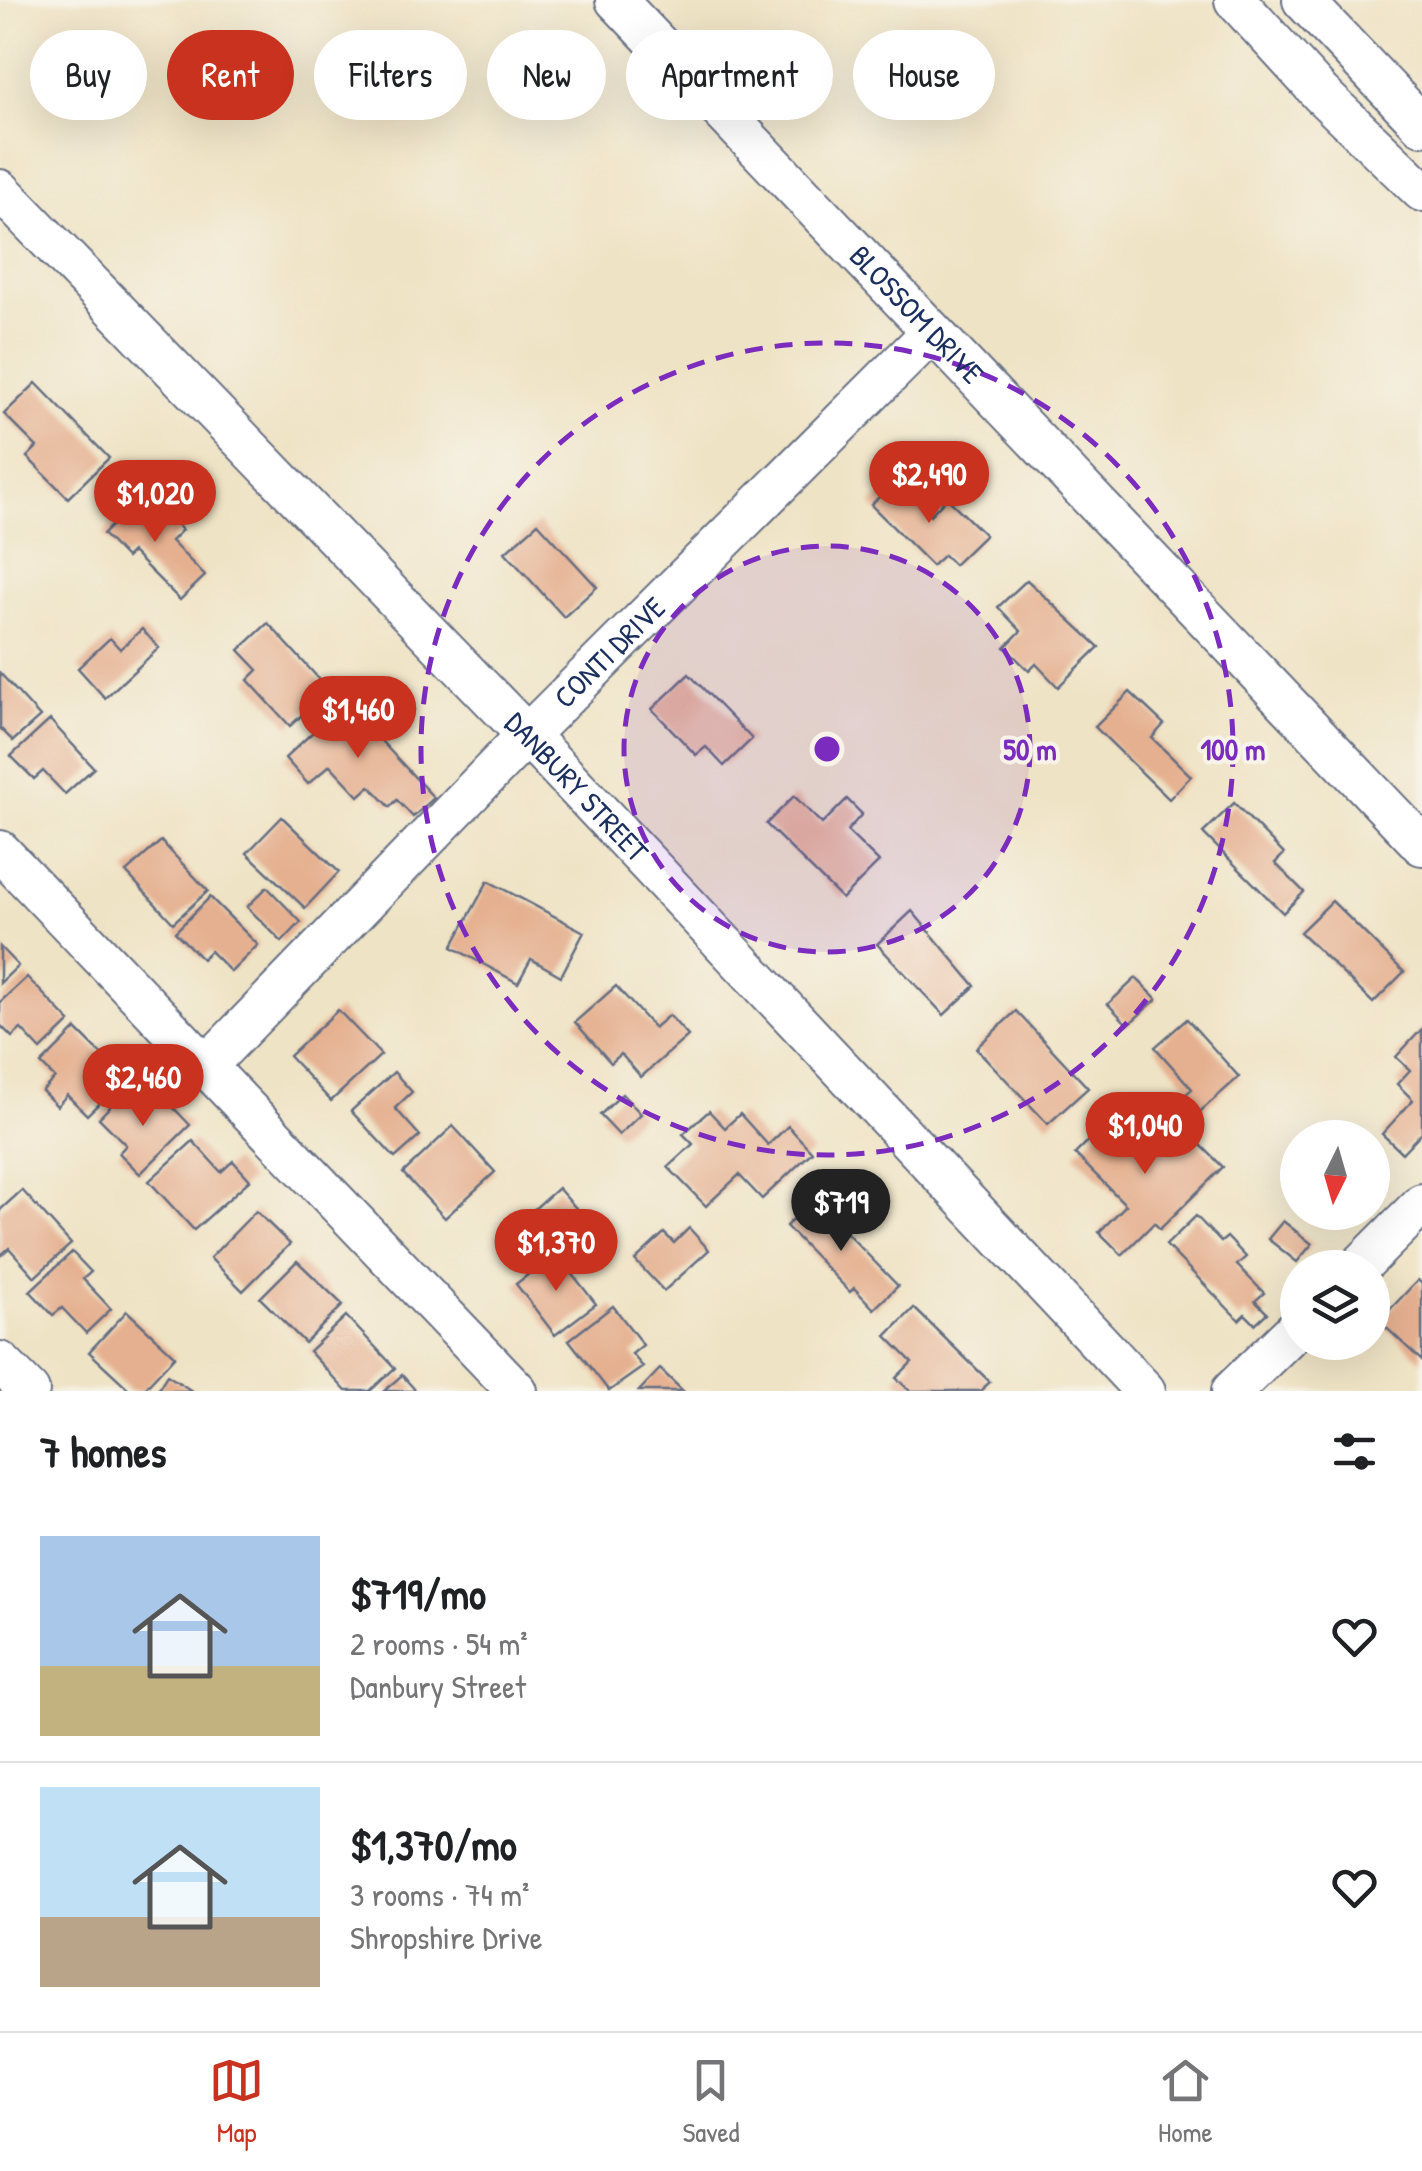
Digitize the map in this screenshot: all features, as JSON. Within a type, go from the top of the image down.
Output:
[{"type":"street","name":"BLOSSOM DRIVE","points":[[616,0],[1422,845]]},
{"type":"street","points":[[1236,0],[1321,94],[1422,191]]},
{"type":"street","points":[[1303,0],[1422,125]]},
{"type":"street","name":"DANBURY STREET","points":[[0,190],[527,735],[1145,1391]]},
{"type":"street","name":"CONTI DRIVE","points":[[208,1064],[527,735],[932,332]]},
{"type":"street","points":[[0,851],[518,1391]]},
{"type":"street","points":[[1376,1250],[1422,1204]]},
{"type":"street","points":[[1232,1391],[1280,1344]]},
{"type":"street","points":[[0,1362],[29,1391]]},
{"type":"building","points":[[36,383],[109,458],[68,498],[27,457],[37,447],[4,414]]},
{"type":"building","points":[[895,481],[930,515],[947,498],[985,535],[954,565],[944,555],[932,566],[871,505]]},
{"type":"building","points":[[145,492],[182,530],[171,541],[205,576],[180,600],[132,552],[126,558],[103,534]]},
{"type":"building","points":[[538,523],[597,587],[564,617],[505,552]]},
{"type":"building","points":[[1027,580],[1099,647],[1058,687],[1036,664],[1029,671],[1005,647],[1021,631],[998,607]]},
{"type":"building","points":[[268,623],[329,690],[290,726],[248,680],[258,670],[239,650]]},
{"type":"building","points":[[142,629],[159,648],[105,698],[78,668],[110,638],[120,649]]},
{"type":"building","points":[[0,673],[40,717],[13,741],[0,728]]},
{"type":"building","points":[[689,674],[752,739],[724,766],[706,747],[696,755],[652,709]]},
{"type":"building","points":[[1130,692],[1164,724],[1152,738],[1191,776],[1169,799],[1095,727]]},
{"type":"building","points":[[345,702],[434,798],[413,817],[397,800],[390,807],[370,786],[359,796],[330,765],[308,784],[285,758]]},
{"type":"building","points":[[50,720],[94,768],[65,794],[43,771],[34,779],[11,756]]},
{"type":"building","points":[[794,796],[822,824],[847,799],[862,814],[847,831],[879,862],[842,899],[766,824]]},
{"type":"building","points":[[1234,803],[1284,854],[1275,863],[1304,892],[1283,913],[1203,833]]},
{"type":"building","points":[[282,817],[339,872],[305,908],[247,853]]},
{"type":"building","points":[[161,841],[208,891],[173,923],[126,872]]},
{"type":"building","points":[[488,881],[584,932],[561,976],[531,959],[518,983],[452,947]]},
{"type":"building","points":[[267,887],[301,922],[282,942],[247,907]]},
{"type":"building","points":[[210,897],[258,945],[231,972],[210,951],[202,959],[175,932]]},
{"type":"building","points":[[1332,901],[1404,972],[1373,1003],[1300,932]]},
{"type":"building","points":[[912,911],[975,986],[944,1015],[877,944]]},
{"type":"building","points":[[0,947],[18,966],[0,983]]},
{"type":"building","points":[[27,977],[70,1022],[41,1050],[21,1029],[12,1037],[0,1025],[0,1002]]},
{"type":"building","points":[[1136,978],[1157,999],[1128,1025],[1108,1004]]},
{"type":"building","points":[[616,986],[654,1028],[669,1015],[688,1036],[641,1077],[621,1054],[611,1063],[575,1022]]},
{"type":"building","points":[[338,1010],[381,1055],[331,1101],[289,1056]]},
{"type":"building","points":[[1016,1011],[1088,1088],[1048,1124],[976,1048]]},
{"type":"building","points":[[1187,1019],[1239,1077],[1193,1118],[1178,1101],[1192,1089],[1155,1047]]},
{"type":"building","points":[[76,1029],[104,1057],[94,1067],[115,1088],[87,1115],[67,1095],[57,1106],[42,1091],[55,1078],[41,1064]]},
{"type":"building","points":[[1422,1029],[1422,1132],[1402,1153],[1390,1142],[1390,1125],[1413,1100],[1397,1084],[1410,1070],[1396,1057]]},
{"type":"building","points":[[394,1072],[412,1092],[395,1108],[420,1136],[395,1158],[351,1111]]},
{"type":"building","points":[[126,1090],[150,1113],[165,1099],[190,1125],[140,1174],[119,1153],[126,1145],[99,1118]]},
{"type":"building","points":[[622,1094],[641,1114],[619,1135],[600,1115]]},
{"type":"building","points":[[709,1111],[725,1128],[740,1114],[768,1145],[788,1126],[812,1152],[762,1199],[739,1175],[706,1206],[668,1167],[693,1144],[683,1134]]},
{"type":"building","points":[[1118,1111],[1148,1142],[1160,1130],[1182,1152],[1195,1139],[1223,1167],[1160,1229],[1154,1223],[1122,1255],[1099,1232],[1126,1205],[1075,1154]]},
{"type":"building","points":[[453,1126],[495,1172],[445,1218],[403,1173]]},
{"type":"building","points":[[193,1141],[221,1172],[233,1161],[250,1180],[194,1230],[149,1181]]},
{"type":"building","points":[[558,1188],[582,1215],[557,1237],[533,1210]]},
{"type":"building","points":[[22,1190],[71,1244],[35,1277],[9,1248],[0,1256],[0,1210]]},
{"type":"building","points":[[814,1199],[898,1286],[874,1309],[854,1288],[850,1292],[786,1226]]},
{"type":"building","points":[[256,1211],[290,1244],[243,1291],[210,1258]]},
{"type":"building","points":[[1196,1216],[1221,1242],[1227,1237],[1246,1257],[1237,1265],[1264,1293],[1255,1301],[1267,1313],[1255,1324],[1245,1314],[1239,1320],[1166,1245]]},
{"type":"building","points":[[1280,1225],[1280,1230],[1294,1230],[1312,1244],[1307,1250],[1282,1250],[1268,1239]]},
{"type":"building","points":[[689,1228],[709,1250],[664,1291],[635,1260],[664,1233],[674,1243]]},
{"type":"building","points":[[72,1252],[91,1272],[83,1279],[111,1309],[86,1333],[62,1308],[53,1315],[30,1291]]},
{"type":"building","points":[[556,1253],[596,1304],[555,1335],[516,1284]]},
{"type":"building","points":[[297,1261],[343,1305],[305,1343],[260,1298]]},
{"type":"building","points":[[1418,1280],[1422,1284],[1422,1361],[1390,1331],[1390,1309]]},
{"type":"building","points":[[613,1306],[643,1345],[632,1354],[643,1367],[609,1391],[569,1340]]},
{"type":"building","points":[[914,1308],[990,1382],[980,1391],[910,1391],[896,1378],[912,1362],[886,1336]]},
{"type":"building","points":[[127,1311],[175,1356],[142,1391],[131,1391],[89,1352]]},
{"type":"building","points":[[346,1316],[395,1368],[370,1391],[346,1391],[309,1351]]},
{"type":"building","points":[[660,1369],[683,1391],[639,1391]]},
{"type":"building","points":[[167,1375],[192,1391],[157,1391]]},
{"type":"building","points":[[402,1375],[416,1391],[384,1391]]}]
